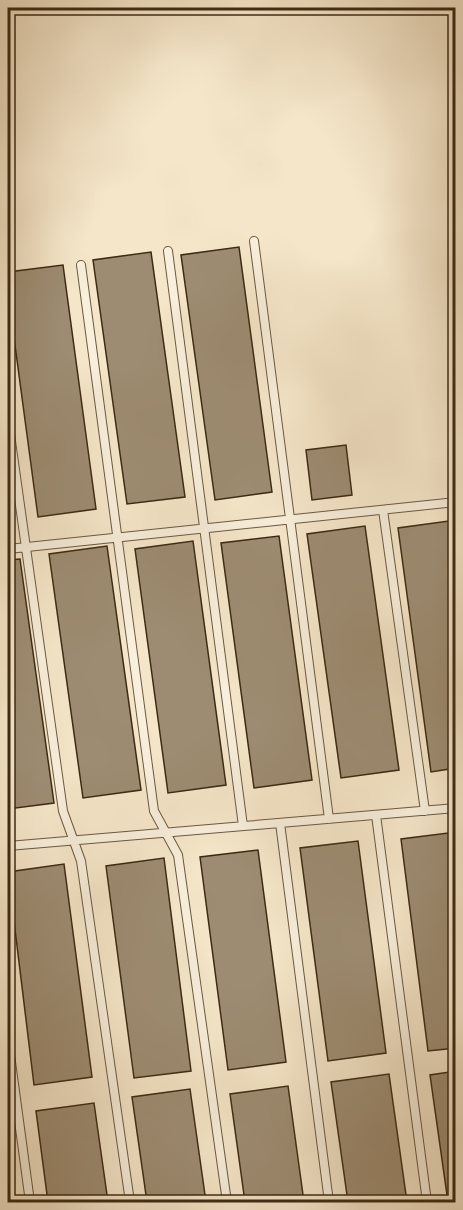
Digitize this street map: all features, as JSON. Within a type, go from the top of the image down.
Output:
[{"type":"lane","points":[[254,241],[329,819]]},
{"type":"lane","points":[[168,251],[243,826]]},
{"type":"lane","points":[[81,265],[154,811],[178,855],[227,1203]]},
{"type":"lane","points":[[8,420],[63,811],[81,861],[130,1203]]},
{"type":"lane","points":[[8,549],[456,502]]},
{"type":"lane","points":[[383,510],[425,811]]},
{"type":"lane","points":[[8,846],[456,808]]},
{"type":"lane","points":[[376,815],[427,1203]]},
{"type":"lane","points":[[280,823],[329,1203]]},
{"type":"lane","points":[[8,1040],[30,1203]]},
{"type":"building","points":[[239,247],[272,492],[215,500],[181,255]]},
{"type":"building","points":[[151,252],[185,497],[127,504],[93,260]]},
{"type":"building","points":[[63,265],[96,509],[38,517],[8,293],[8,272]]},
{"type":"building","points":[[346,445],[352,495],[312,500],[306,450]]},
{"type":"building","points":[[456,520],[456,768],[431,772],[398,528]]},
{"type":"building","points":[[365,526],[399,770],[341,778],[307,534]]},
{"type":"building","points":[[279,536],[312,780],[254,788],[221,543]]},
{"type":"building","points":[[193,541],[226,785],[168,793],[135,549]]},
{"type":"building","points":[[107,546],[141,790],[83,798],[49,554]]},
{"type":"building","points":[[20,559],[54,803],[8,809],[8,560]]},
{"type":"building","points":[[456,832],[456,1048],[428,1051],[401,839]]},
{"type":"building","points":[[358,841],[386,1053],[328,1061],[300,848]]},
{"type":"building","points":[[258,850],[286,1062],[228,1070],[200,857]]},
{"type":"building","points":[[164,858],[191,1071],[134,1078],[106,866]]},
{"type":"building","points":[[64,864],[92,1077],[34,1085],[8,872]]},
{"type":"building","points":[[456,1071],[456,1202],[448,1202],[430,1075]]},
{"type":"building","points":[[389,1074],[407,1202],[348,1202],[331,1082]]},
{"type":"building","points":[[288,1086],[304,1202],[245,1202],[230,1094]]},
{"type":"building","points":[[190,1089],[206,1202],[147,1202],[132,1097]]},
{"type":"building","points":[[94,1103],[108,1202],[48,1202],[36,1111]]}]
